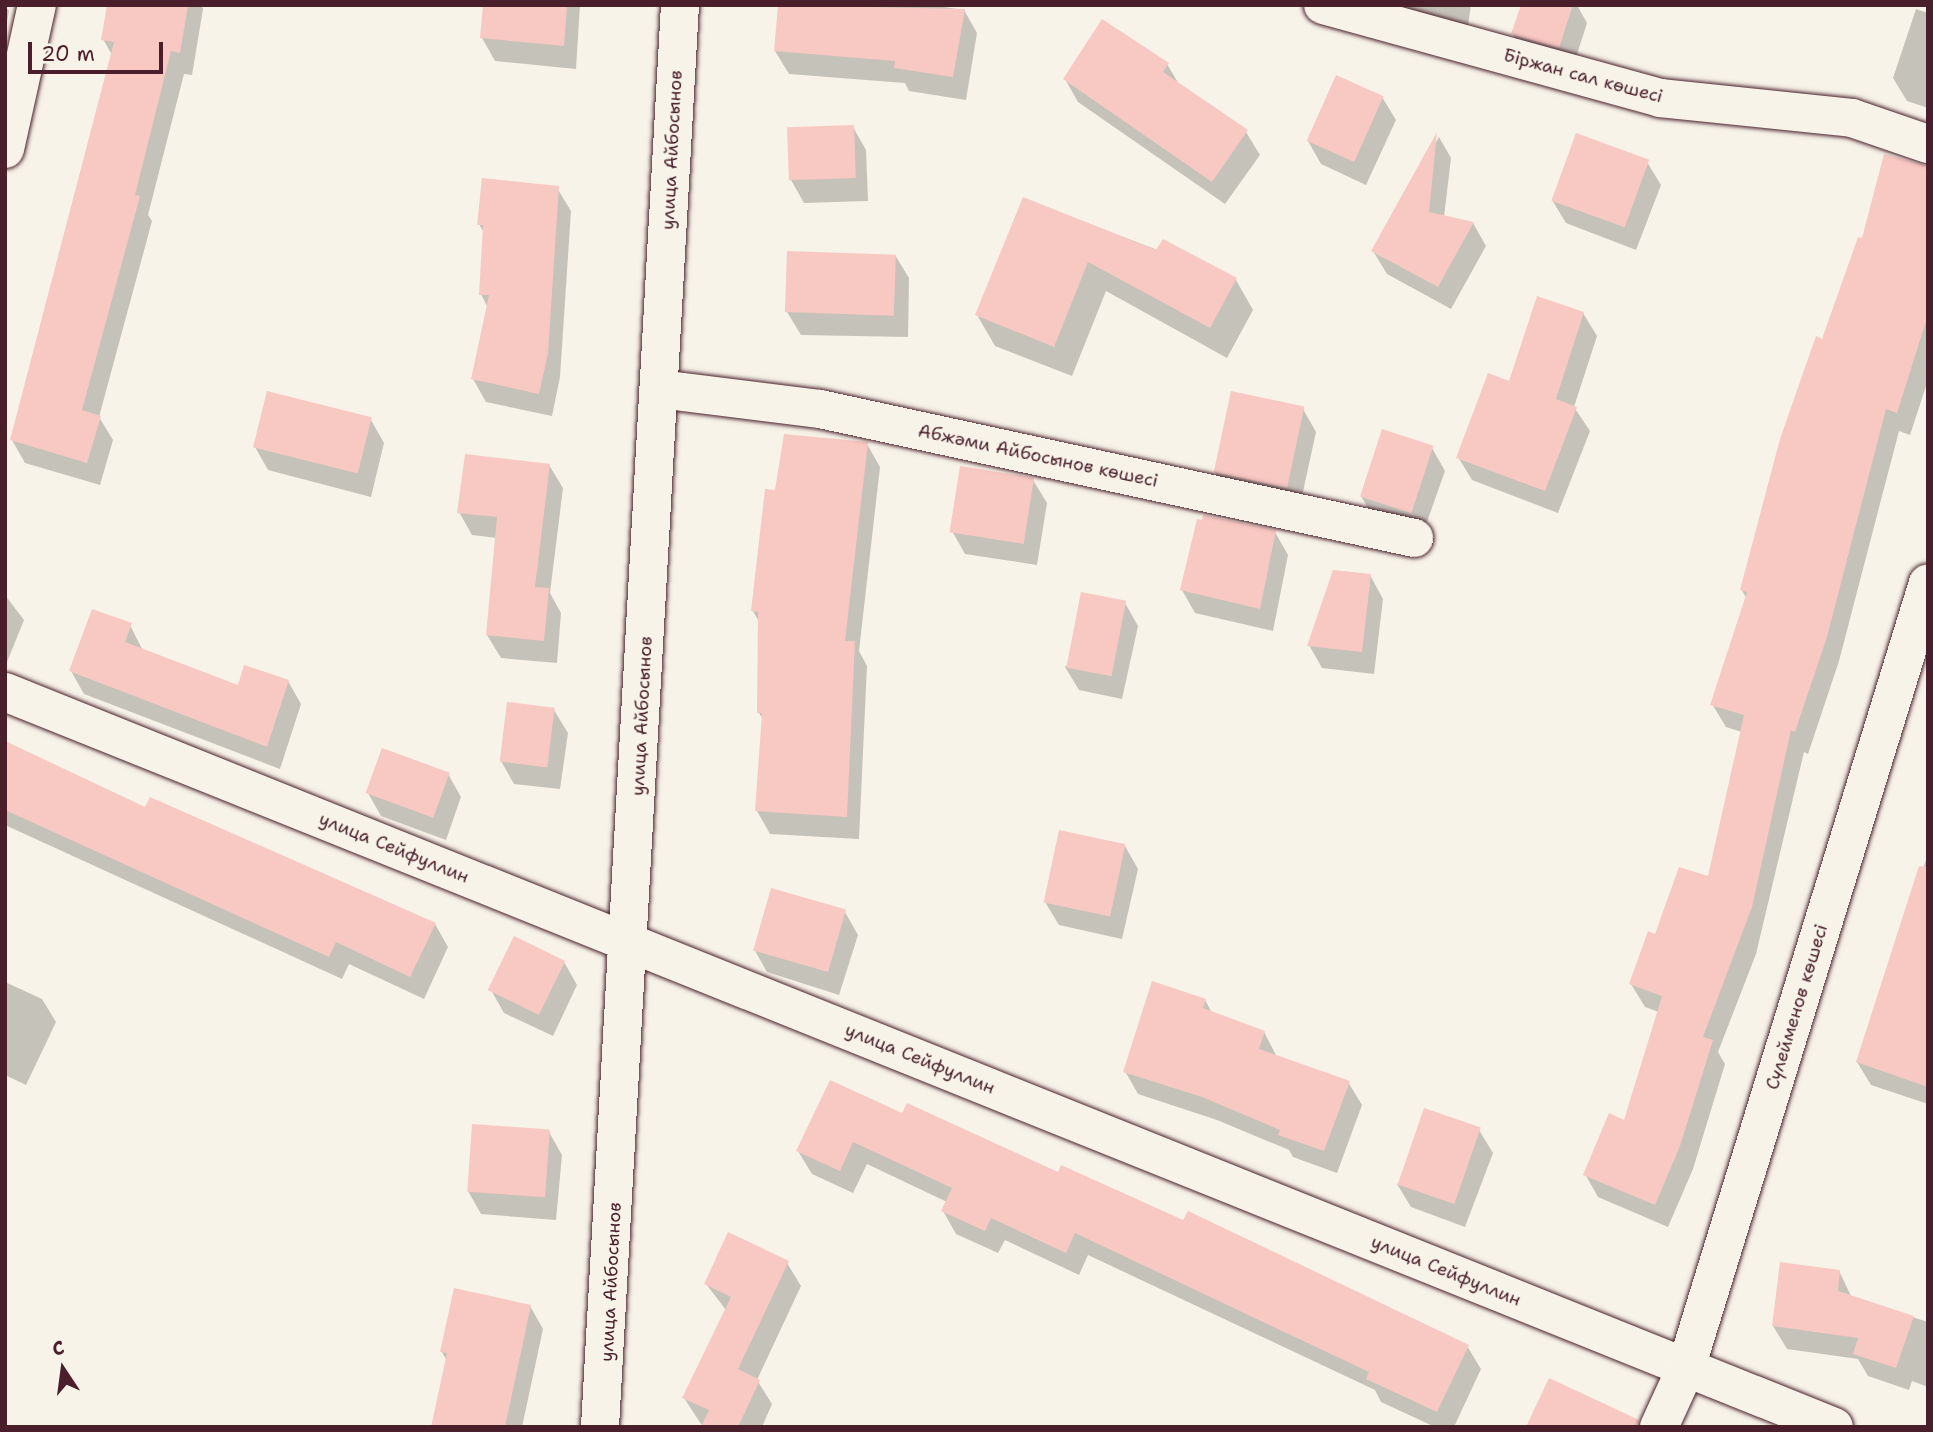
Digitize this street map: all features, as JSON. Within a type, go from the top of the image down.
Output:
[{"type":"street","points":[[5,149],[37,5]]},
{"type":"street","name":"улица Айбосынов","points":[[600,1427],[680,5]]},
{"type":"street","name":"Біржан сал көшесі","points":[[1323,5],[1660,98],[1852,118],[1928,144]]},
{"type":"street","name":"Абжәми Айбосынов көшесі","points":[[659,389],[820,409],[1414,538]]},
{"type":"street","name":"Сүлейменов көшесі","points":[[1658,1427],[1686,1368],[1928,583]]},
{"type":"street","name":"улица Сейфуллин","points":[[5,692],[1834,1427]]},
{"type":"building","points":[[107,5],[188,5],[180,53],[171,51],[135,195],[140,196],[82,410],[101,416],[87,463],[10,440],[114,42],[101,40]]},
{"type":"building","points":[[483,5],[567,5],[564,46],[480,38]]},
{"type":"building","points":[[778,5],[965,9],[953,77],[894,68],[895,61],[774,51]]},
{"type":"building","points":[[1521,5],[1573,5],[1559,48],[1511,34]]},
{"type":"building","points":[[1102,19],[1169,63],[1163,72],[1248,130],[1212,182],[1063,79]]},
{"type":"building","points":[[1336,75],[1384,96],[1354,162],[1307,141]]},
{"type":"building","points":[[854,125],[856,178],[789,180],[787,127]]},
{"type":"building","points":[[1437,132],[1429,212],[1474,222],[1438,287],[1371,251]]},
{"type":"building","points":[[1576,133],[1649,160],[1625,227],[1551,201]]},
{"type":"building","points":[[1884,154],[1928,166],[1928,315],[1897,413],[1886,409],[1827,637],[1795,732],[1791,730],[1752,907],[1703,1037],[1713,1040],[1680,1146],[1655,1205],[1583,1175],[1609,1113],[1624,1120],[1662,996],[1629,984],[1648,931],[1655,934],[1679,867],[1708,876],[1744,715],[1710,705],[1747,592],[1740,590],[1780,439],[1816,336],[1822,339],[1858,237],[1862,238]]},
{"type":"building","points":[[482,178],[559,186],[548,353],[539,394],[471,379],[489,295],[479,295],[483,225],[477,225]]},
{"type":"building","points":[[1023,197],[1156,250],[1163,239],[1237,278],[1210,328],[1088,262],[1054,347],[975,315]]},
{"type":"building","points":[[787,251],[896,255],[894,316],[785,312]]},
{"type":"building","points":[[1537,296],[1584,312],[1556,399],[1577,407],[1545,491],[1456,458],[1488,373],[1509,381]]},
{"type":"building","points":[[267,391],[372,417],[358,473],[253,447]]},
{"type":"building","points":[[1231,391],[1304,407],[1287,488],[1214,472]]},
{"type":"building","points":[[1382,429],[1433,446],[1411,513],[1360,497]]},
{"type":"building","points":[[784,434],[868,442],[845,641],[855,641],[847,817],[755,811],[762,713],[757,713],[758,612],[751,611],[765,489],[775,490]]},
{"type":"building","points":[[465,454],[550,464],[535,587],[549,588],[544,641],[486,635],[497,517],[457,513]]},
{"type":"building","points":[[960,466],[1034,478],[1024,544],[950,532]]},
{"type":"building","points":[[1203,515],[1276,530],[1260,609],[1180,590],[1197,519],[1202,520]]},
{"type":"building","points":[[1333,570],[1371,574],[1362,652],[1307,646]]},
{"type":"building","points":[[1081,592],[1126,601],[1111,676],[1066,668]]},
{"type":"building","points":[[92,609],[132,623],[125,642],[238,685],[244,665],[289,680],[267,747],[69,671]]},
{"type":"building","points":[[507,702],[555,708],[547,767],[500,762]]},
{"type":"building","points":[[5,741],[145,807],[150,797],[436,923],[410,977],[336,942],[329,957],[5,810]]},
{"type":"building","points":[[382,748],[450,773],[433,818],[366,793]]},
{"type":"building","points":[[1059,830],[1126,844],[1110,917],[1044,902]]},
{"type":"building","points":[[1919,866],[1928,867],[1928,1087],[1856,1062]]},
{"type":"building","points":[[771,888],[846,909],[828,972],[753,950]]},
{"type":"building","points":[[514,936],[565,961],[539,1015],[488,990]]},
{"type":"building","points":[[1152,981],[1206,999],[1203,1008],[1265,1031],[1259,1049],[1350,1081],[1324,1151],[1278,1135],[1280,1130],[1202,1097],[1123,1072]]},
{"type":"building","points":[[830,1080],[902,1113],[907,1103],[1058,1172],[1061,1165],[1183,1220],[1188,1211],[1469,1345],[1437,1412],[1366,1379],[1369,1372],[1075,1233],[1066,1253],[991,1218],[985,1231],[941,1211],[952,1188],[853,1142],[840,1171],[796,1151]]},
{"type":"building","points":[[1424,1108],[1481,1128],[1454,1204],[1398,1185]]},
{"type":"building","points":[[472,1124],[550,1129],[545,1197],[467,1192]]},
{"type":"building","points":[[728,1232],[789,1261],[738,1369],[760,1380],[738,1427],[701,1427],[709,1410],[682,1398],[731,1297],[704,1284]]},
{"type":"building","points":[[1780,1262],[1840,1270],[1838,1291],[1914,1316],[1896,1368],[1853,1354],[1858,1338],[1772,1326]]},
{"type":"building","points":[[454,1288],[531,1305],[505,1427],[431,1427],[447,1353],[440,1352]]},
{"type":"building","points":[[1549,1378],[1639,1420],[1638,1427],[1526,1427]]}]
